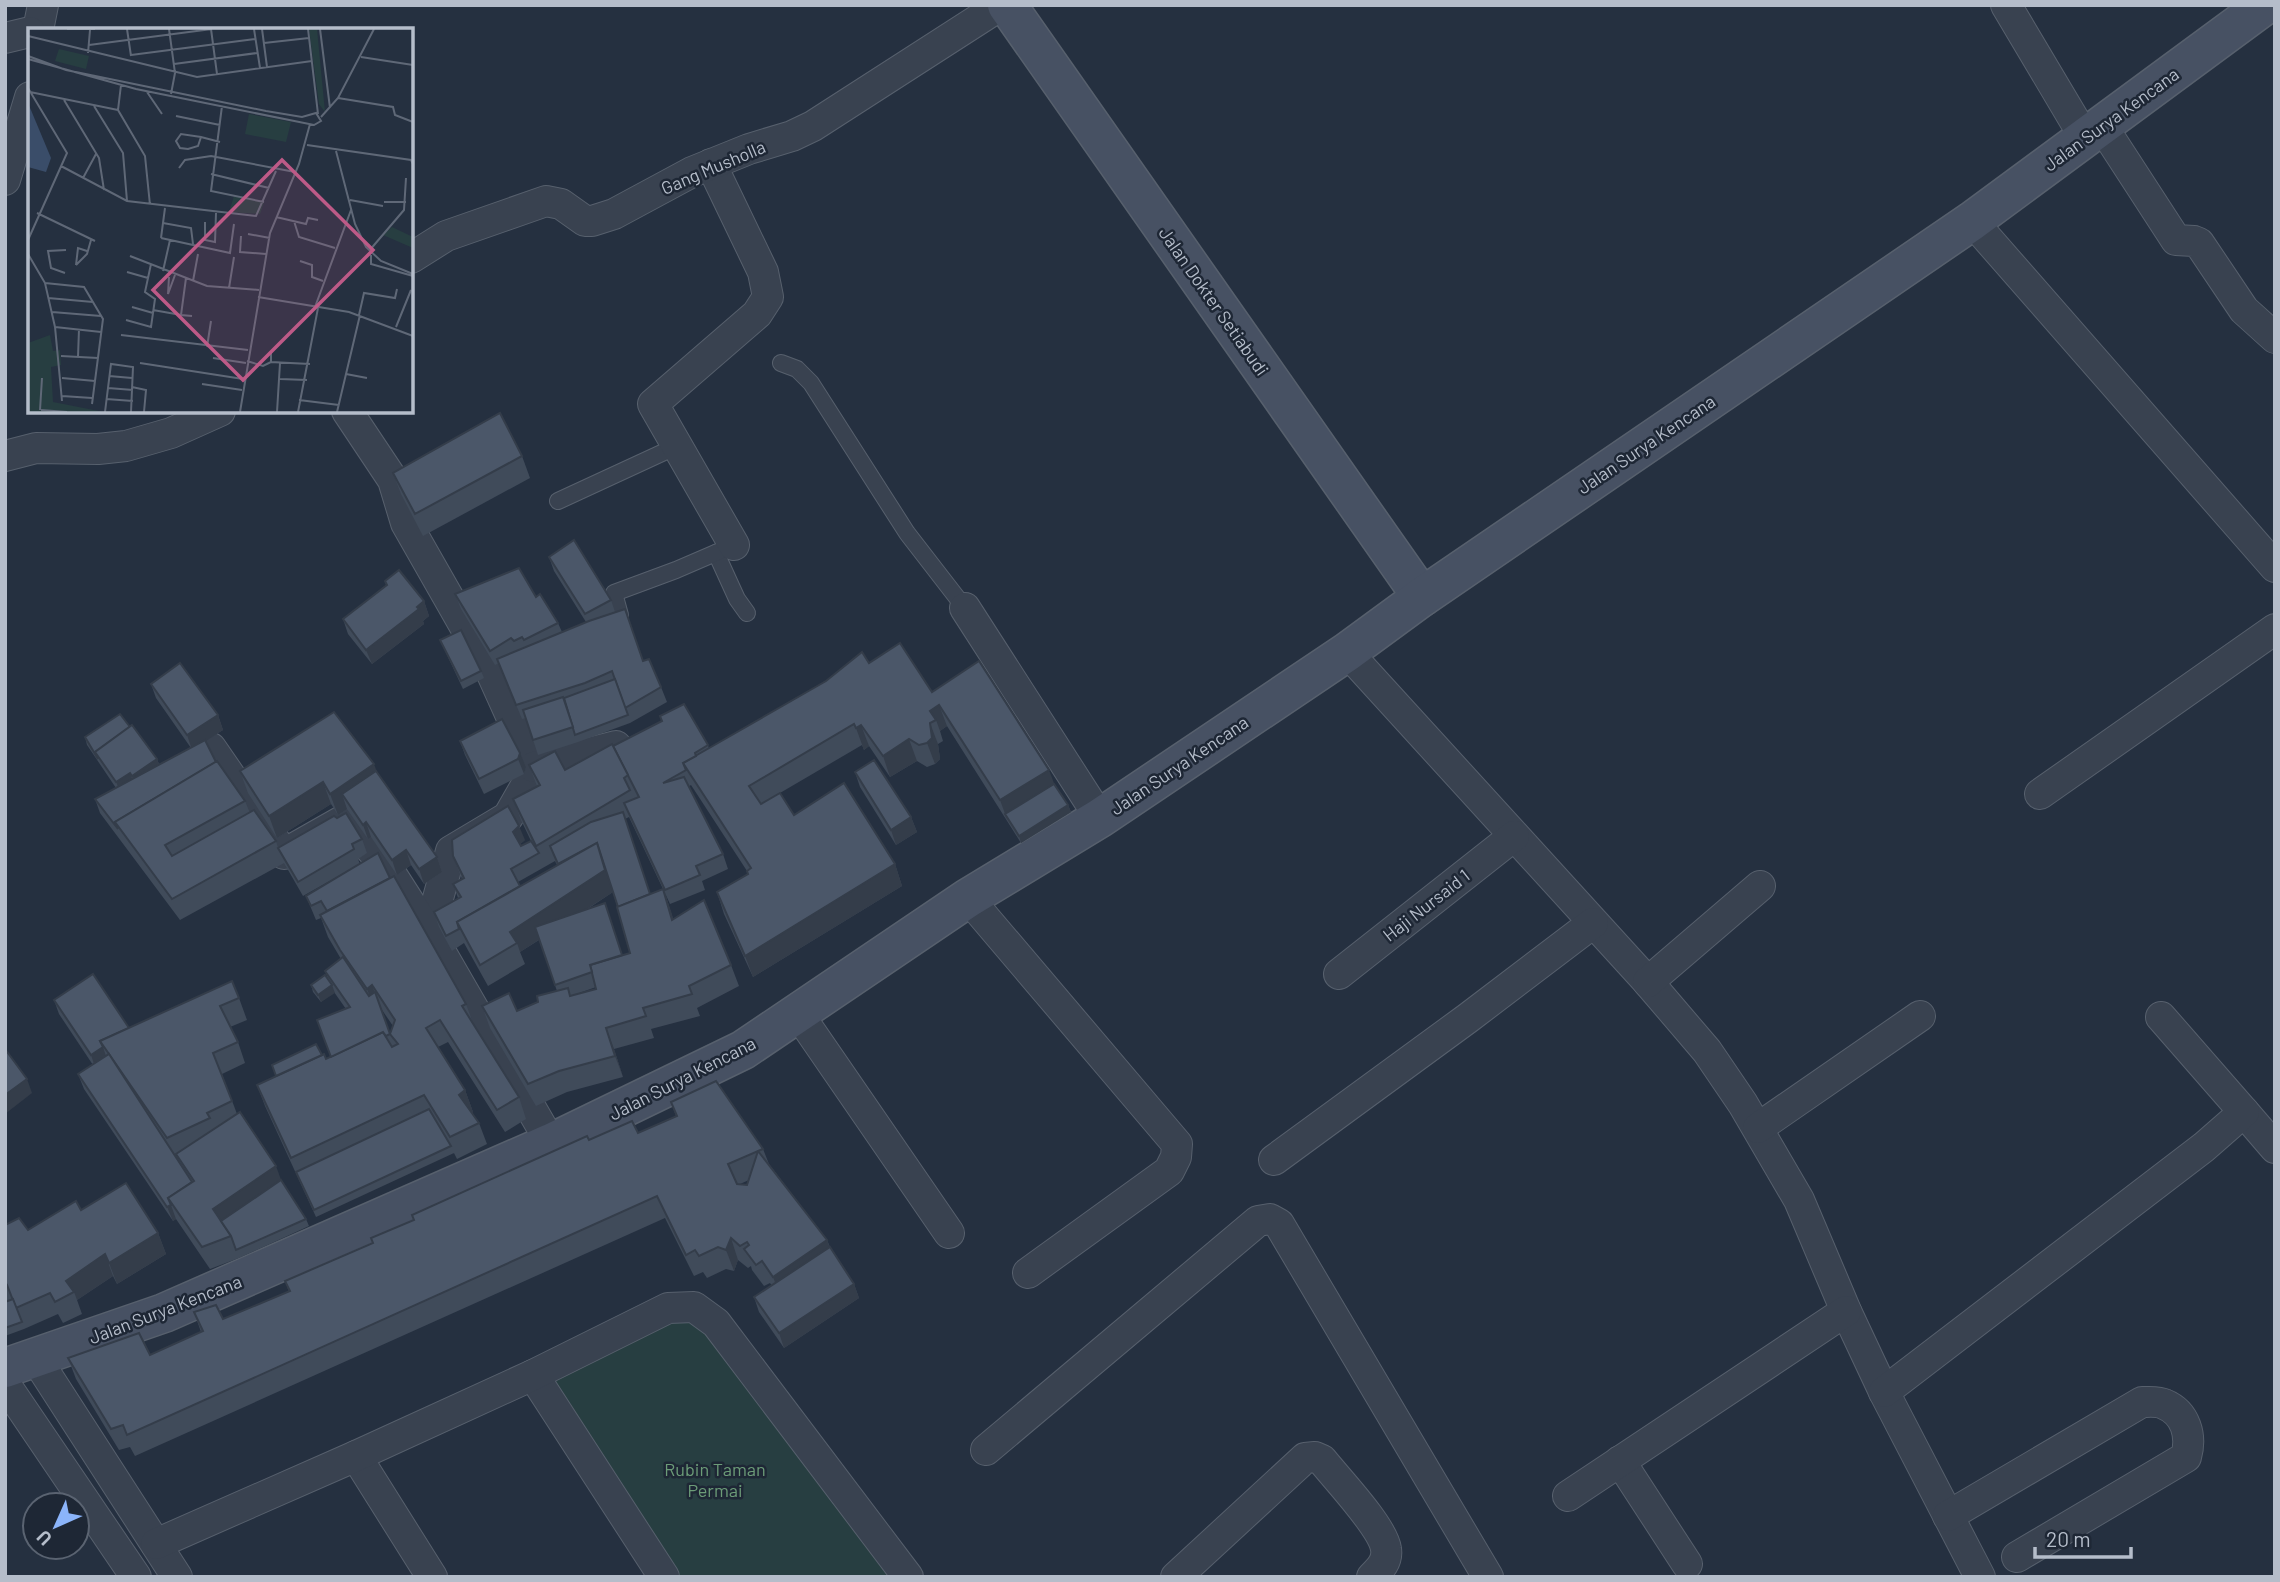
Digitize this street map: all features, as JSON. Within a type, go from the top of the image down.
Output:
[{"type":"main road","name":"Jalan Dokter Setiabudi","points":[[1007,5],[1422,597]]},
{"type":"main road","name":"Jalan Surya Kencana","points":[[20,1362],[164,1313],[551,1143],[743,1050],[968,898],[1100,818],[1347,652],[1422,597],[1972,221],[2255,12]]},
{"type":"street","points":[[38,28],[43,5]]},
{"type":"street","name":"Gang Musholla","points":[[413,257],[446,236],[547,201],[561,204],[585,221],[614,214],[711,164],[813,126],[1001,5]]},
{"type":"street","points":[[2006,5],[2094,132],[2176,240],[2194,240],[2199,243],[2244,310],[2275,338]]},
{"type":"street","points":[[5,38],[28,32]]},
{"type":"street","points":[[5,180],[28,104]]},
{"type":"street","points":[[711,164],[763,272],[768,297],[757,314],[653,404],[677,446],[725,549]]},
{"type":"street","points":[[1972,221],[2275,567]]},
{"type":"street","points":[[5,456],[36,448],[98,449],[127,446],[171,433],[216,413]]},
{"type":"street","points":[[348,413],[393,480],[406,523],[498,672],[534,767],[508,817],[451,851],[432,920],[436,944]]},
{"type":"street","points":[[965,608],[1100,818]]},
{"type":"street","points":[[2040,794],[2275,629]]},
{"type":"street","points":[[1347,652],[1648,982],[1707,1051],[1758,1128],[1799,1200],[1884,1392],[1980,1577]]},
{"type":"street","points":[[534,767],[616,746]]},
{"type":"street","points":[[211,748],[284,854],[344,820],[350,820],[386,866],[436,944],[551,1143]]},
{"type":"street","name":"Haji Nursaid 1","points":[[1339,974],[1514,836]]},
{"type":"street","points":[[1648,982],[1760,886]]},
{"type":"street","points":[[968,898],[1177,1143],[1176,1157],[1169,1171],[1028,1273]]},
{"type":"street","points":[[1274,1160],[1593,923]]},
{"type":"street","points":[[797,1012],[949,1233]]},
{"type":"street","points":[[1758,1128],[1920,1016]]},
{"type":"street","points":[[2161,1017],[2275,1148]]},
{"type":"street","points":[[1884,1392],[2204,1147],[2244,1112]]},
{"type":"street","points":[[986,1450],[1258,1221],[1270,1219],[1279,1224],[1488,1577]]},
{"type":"street","points":[[156,1544],[533,1375],[668,1308],[694,1307],[716,1323],[908,1577]]},
{"type":"street","points":[[1568,1496],[1846,1311]]},
{"type":"street","points":[[20,1362],[156,1544],[177,1577]]},
{"type":"street","points":[[533,1375],[664,1577]]},
{"type":"street","points":[[5,1384],[136,1577]]},
{"type":"street","points":[[1948,1516],[2142,1402],[2162,1403],[2175,1410],[2187,1426],[2189,1438],[2186,1457],[2017,1558]]},
{"type":"street","points":[[356,1456],[432,1577]]},
{"type":"street","points":[[1176,1577],[1305,1458],[1315,1457],[1322,1461],[1379,1531],[1386,1549],[1383,1566],[1372,1577]]},
{"type":"street","points":[[1620,1461],[1687,1564]]},
{"type":"lane","points":[[781,363],[797,369],[811,383],[907,533],[965,608]]},
{"type":"lane","points":[[558,500],[677,446]]},
{"type":"lane","points":[[593,632],[617,621],[620,615],[614,593],[725,549],[737,598],[747,614]]},
{"type":"green space","name":"Rubin Taman Permai","points":[[694,1307],[912,1577],[664,1577],[533,1375]]},
{"type":"building","points":[[500,413],[522,456],[415,514],[393,473]]},
{"type":"building","points":[[574,540],[611,600],[585,614],[549,557]]},
{"type":"building","points":[[519,568],[536,597],[540,594],[558,623],[524,640],[522,637],[514,641],[511,638],[490,651],[455,594]]},
{"type":"building","points":[[399,570],[424,601],[417,607],[419,609],[366,650],[343,619],[387,585],[385,581]]},
{"type":"building","points":[[625,609],[643,661],[649,659],[661,687],[625,708],[612,671],[585,683],[516,705],[497,659]]},
{"type":"building","points":[[461,630],[481,671],[461,681],[440,640]]},
{"type":"building","points":[[900,643],[932,692],[979,661],[1049,770],[1000,800],[939,705],[930,711],[936,720],[930,723],[932,738],[927,743],[919,745],[909,739],[883,756],[861,725],[856,728],[854,724],[749,786],[761,804],[780,793],[794,815],[844,783],[895,864],[745,956],[717,892],[748,874],[747,871],[751,868],[683,763],[826,681],[862,652],[869,663]]},
{"type":"building","points":[[180,663],[218,715],[187,735],[151,684]]},
{"type":"building","points":[[615,679],[628,715],[575,735],[564,698]]},
{"type":"building","points":[[563,697],[573,727],[533,740],[523,710]]},
{"type":"building","points":[[684,704],[708,745],[683,763],[686,770],[663,783],[684,777],[723,854],[696,866],[700,875],[665,890],[624,803],[639,797],[613,746],[662,721],[660,716]]},
{"type":"building","points":[[334,712],[374,764],[330,794],[323,782],[269,816],[240,771]]},
{"type":"building","points":[[120,714],[130,727],[95,752],[98,759],[85,737]]},
{"type":"building","points":[[502,719],[520,753],[518,759],[479,779],[460,741]]},
{"type":"building","points":[[132,725],[157,759],[132,776],[130,773],[116,782],[95,752]]},
{"type":"building","points":[[205,740],[216,762],[115,822],[118,829],[95,799]]},
{"type":"building","points":[[612,744],[628,775],[624,778],[630,790],[536,846],[513,799],[540,785],[529,765],[555,751],[565,770]]},
{"type":"building","points":[[874,760],[911,817],[891,830],[855,772]]},
{"type":"building","points":[[217,761],[245,801],[165,845],[172,856],[254,810],[276,841],[172,899],[115,822]]},
{"type":"building","points":[[376,771],[437,857],[419,869],[406,850],[392,860],[366,822],[363,825],[342,794]]},
{"type":"building","points":[[1054,784],[1068,805],[1019,836],[1005,814]]},
{"type":"building","points":[[508,806],[519,826],[513,832],[521,846],[531,841],[539,853],[511,869],[520,886],[457,922],[459,929],[446,936],[434,912],[461,897],[453,884],[464,878],[453,856],[452,840]]},
{"type":"building","points":[[623,812],[650,894],[618,907],[597,843],[558,864],[550,846],[591,822]]},
{"type":"building","points":[[346,813],[362,839],[352,844],[354,849],[298,882],[278,848],[334,816],[337,818]]},
{"type":"building","points":[[597,843],[605,870],[510,932],[517,943],[480,965],[457,922]]},
{"type":"building","points":[[378,853],[390,878],[327,911],[321,901],[311,906],[306,896]]},
{"type":"building","points":[[394,876],[466,1004],[462,1006],[519,1097],[497,1110],[440,1020],[426,1028],[465,1090],[459,1095],[479,1123],[450,1137],[424,1095],[291,1158],[257,1085],[324,1054],[326,1059],[383,1032],[392,1047],[398,1044],[390,1034],[395,1020],[372,985],[367,989],[320,915]]},
{"type":"building","points":[[663,889],[672,920],[704,900],[731,965],[689,986],[692,994],[643,1008],[646,1016],[606,1028],[615,1056],[559,1071],[528,1084],[482,1006],[509,993],[517,1011],[538,1002],[537,996],[568,988],[570,996],[596,989],[590,965],[630,953],[617,907]]},
{"type":"building","points":[[605,903],[622,955],[590,965],[592,972],[555,985],[535,927]]},
{"type":"building","points":[[343,957],[369,996],[375,992],[390,1034],[386,1036],[383,1032],[331,1057],[317,1020],[350,1007],[325,971]]},
{"type":"building","points":[[93,974],[129,1028],[100,1041],[103,1047],[91,1055],[54,1000]]},
{"type":"building","points":[[325,975],[332,985],[318,995],[311,985]]},
{"type":"building","points":[[232,981],[239,998],[220,1006],[238,1042],[213,1053],[232,1101],[207,1113],[210,1118],[167,1138],[100,1041]]},
{"type":"building","points":[[316,1044],[322,1055],[276,1076],[272,1065]]},
{"type":"building","points":[[5,1049],[27,1079],[5,1095]]},
{"type":"building","points":[[109,1054],[192,1182],[168,1198],[171,1205],[167,1207],[78,1074]]},
{"type":"building","points":[[716,1081],[763,1149],[758,1151],[827,1240],[773,1277],[762,1261],[756,1265],[744,1249],[749,1245],[747,1242],[740,1246],[731,1238],[726,1250],[718,1247],[699,1256],[695,1250],[686,1255],[657,1196],[127,1435],[123,1425],[111,1429],[68,1358],[139,1333],[150,1355],[203,1331],[194,1312],[216,1305],[223,1319],[290,1291],[285,1281],[373,1243],[371,1238],[414,1220],[412,1215],[587,1136],[589,1140],[632,1121],[638,1133],[677,1116],[671,1102]],"holes":[[[758,1151],[747,1185],[737,1184],[728,1164]]]},
{"type":"building","points":[[429,1109],[451,1146],[314,1210],[296,1172]]},
{"type":"building","points":[[240,1112],[276,1166],[213,1209],[231,1236],[202,1247],[168,1198],[194,1181],[176,1154]]},
{"type":"building","points":[[281,1180],[306,1219],[236,1250],[221,1221]]},
{"type":"building","points":[[126,1183],[158,1233],[109,1263],[105,1254],[66,1281],[74,1292],[55,1302],[50,1293],[16,1308],[7,1285],[5,1286],[5,1225],[19,1218],[28,1230],[76,1201],[81,1210]]},
{"type":"building","points":[[830,1247],[854,1284],[779,1333],[754,1297]]},
{"type":"building","points":[[13,1299],[22,1322],[5,1328],[5,1302]]}]
